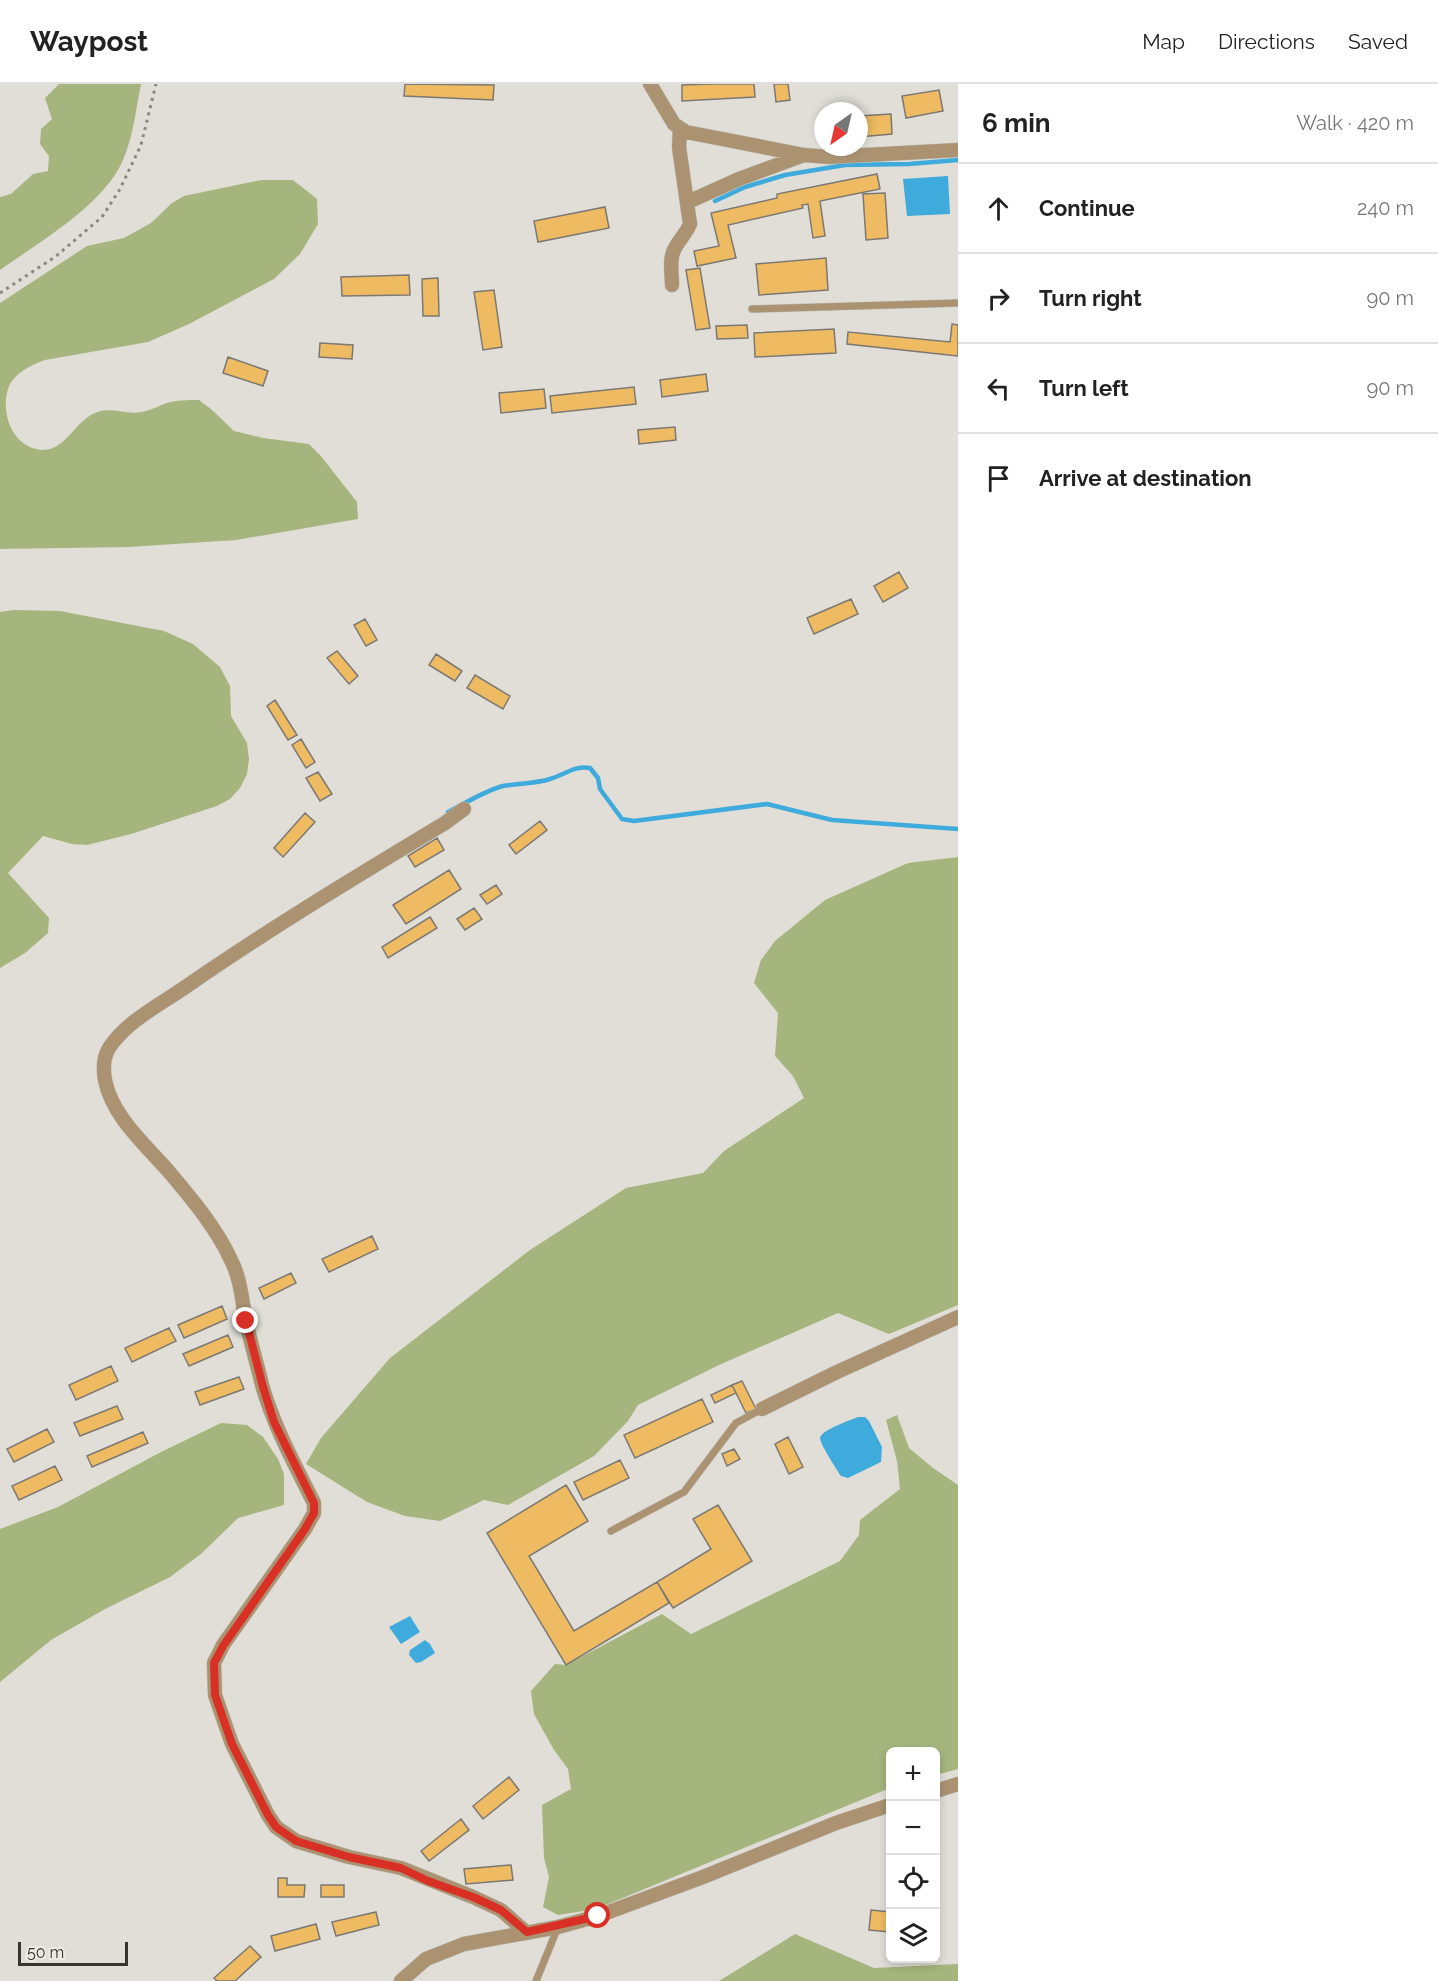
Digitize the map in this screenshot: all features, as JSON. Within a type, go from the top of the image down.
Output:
[{"type":"street","points":[[650,84],[670,118],[686,132],[804,155],[855,156],[958,150]]},
{"type":"street","points":[[672,285],[671,257],[690,224],[679,147],[680,128]]},
{"type":"street","points":[[688,202],[739,179],[804,155]]},
{"type":"street","points":[[464,809],[445,823],[310,904],[152,1010],[116,1040],[108,1050],[103,1063],[105,1080],[112,1099],[126,1123],[173,1176],[211,1226],[232,1260],[263,1387],[274,1422],[314,1503],[314,1513],[305,1529],[223,1646],[214,1663],[215,1695],[232,1744],[268,1815],[276,1827],[296,1841],[349,1857],[401,1868],[501,1910],[527,1932]]},
{"type":"street","points":[[762,1409],[958,1317]]},
{"type":"street","points":[[940,1790],[958,1784]]},
{"type":"street","points":[[401,1981],[426,1959],[464,1944],[558,1927],[598,1916],[836,1823],[886,1807]]},
{"type":"lane","points":[[752,309],[958,303]]},
{"type":"lane","points":[[610,1531],[684,1492],[736,1423],[762,1409]]},
{"type":"lane","points":[[536,1981],[558,1927]]},
{"type":"path","points":[[0,293],[55,257],[102,217],[120,189],[141,145],[156,84]]},
{"type":"green space","points":[[59,84],[141,84],[129,142],[114,176],[86,207],[51,235],[0,270],[0,197],[11,194],[33,174],[48,171],[49,156],[40,144],[41,129],[52,119],[45,98]]},
{"type":"green space","points":[[261,180],[293,180],[317,199],[318,224],[300,254],[274,279],[189,324],[148,342],[45,360],[29,367],[20,373],[9,386],[6,405],[9,424],[27,446],[46,450],[61,443],[87,417],[101,411],[141,412],[171,402],[199,400],[234,431],[263,438],[309,444],[357,502],[358,519],[236,540],[129,547],[0,549],[0,303],[87,246],[124,238],[151,223],[172,203],[184,196]]},
{"type":"green space","points":[[60,611],[164,631],[193,644],[220,667],[230,686],[231,716],[247,743],[249,759],[247,774],[240,788],[230,799],[217,806],[131,834],[87,845],[72,844],[43,836],[8,873],[49,918],[48,933],[25,953],[0,968],[0,612]]},
{"type":"green space","points":[[958,857],[958,1305],[889,1334],[838,1313],[719,1365],[638,1405],[628,1421],[594,1456],[508,1505],[484,1500],[440,1521],[405,1516],[367,1502],[306,1464],[321,1438],[390,1358],[530,1250],[626,1188],[703,1173],[724,1151],[804,1098],[793,1076],[775,1056],[778,1013],[754,983],[761,960],[775,941],[825,900],[908,863]]},
{"type":"green space","points":[[897,1415],[909,1448],[958,1485],[958,1769],[940,1774],[940,1747],[886,1747],[886,1790],[596,1909],[558,1915],[543,1907],[549,1877],[544,1858],[542,1805],[571,1789],[568,1769],[554,1750],[534,1714],[531,1691],[555,1664],[566,1665],[662,1614],[691,1634],[840,1561],[859,1535],[860,1520],[900,1489],[897,1461],[886,1420]]},
{"type":"green space","points":[[221,1423],[247,1425],[263,1437],[278,1459],[284,1474],[284,1505],[238,1518],[201,1554],[170,1577],[105,1609],[51,1640],[0,1682],[0,1529],[58,1507]]},
{"type":"green space","points":[[795,1934],[874,1968],[958,1964],[958,1981],[719,1981]]},
{"type":"water","points":[[948,176],[950,214],[907,216],[903,179]]},
{"type":"water","points":[[858,1417],[865,1417],[869,1421],[882,1447],[881,1462],[848,1478],[841,1476],[820,1438],[831,1429]]},
{"type":"water","points":[[410,1616],[420,1632],[401,1644],[389,1627]]},
{"type":"water","points":[[425,1640],[435,1653],[416,1663],[409,1655],[410,1650]]},
{"type":"building","points":[[405,84],[494,85],[493,100],[404,96]]},
{"type":"building","points":[[754,84],[755,97],[682,101],[682,85]]},
{"type":"building","points":[[774,84],[788,84],[790,100],[776,102]]},
{"type":"building","points":[[939,90],[943,111],[906,118],[902,96]]},
{"type":"building","points":[[891,114],[892,134],[868,136],[868,115]]},
{"type":"building","points":[[877,174],[880,189],[820,201],[825,236],[813,238],[808,204],[802,205],[803,208],[728,225],[736,258],[697,266],[694,251],[719,246],[711,213],[777,198],[777,194]]},
{"type":"building","points":[[885,193],[888,238],[866,240],[863,194]]},
{"type":"building","points":[[605,207],[609,228],[538,242],[534,221]]},
{"type":"building","points":[[826,258],[828,290],[759,295],[756,264]]},
{"type":"building","points":[[700,268],[710,328],[696,330],[686,270]]},
{"type":"building","points":[[409,275],[410,295],[342,296],[341,277]]},
{"type":"building","points":[[438,278],[439,316],[423,316],[422,279]]},
{"type":"building","points":[[494,290],[502,347],[483,350],[474,292]]},
{"type":"building","points":[[952,324],[958,325],[958,356],[847,344],[848,332],[950,342]]},
{"type":"building","points":[[747,325],[748,338],[717,339],[716,326]]},
{"type":"building","points":[[834,329],[836,353],[755,357],[754,333]]},
{"type":"building","points":[[320,343],[353,345],[352,359],[319,357]]},
{"type":"building","points":[[228,357],[268,371],[263,386],[223,373]]},
{"type":"building","points":[[706,374],[708,391],[662,397],[660,380]]},
{"type":"building","points":[[634,387],[636,404],[552,413],[550,396]]},
{"type":"building","points":[[544,389],[546,408],[501,413],[499,393]]},
{"type":"building","points":[[675,427],[676,440],[639,444],[638,430]]},
{"type":"building","points":[[899,572],[908,588],[883,602],[874,586]]},
{"type":"building","points":[[851,599],[858,614],[814,634],[807,618]]},
{"type":"building","points":[[365,619],[377,640],[366,646],[354,625]]},
{"type":"building","points":[[337,651],[358,676],[349,684],[327,658]]},
{"type":"building","points":[[436,654],[462,671],[455,681],[429,665]]},
{"type":"building","points":[[475,675],[510,696],[503,709],[467,688]]},
{"type":"building","points":[[275,700],[297,735],[288,740],[267,706]]},
{"type":"building","points":[[301,739],[315,762],[306,768],[292,745]]},
{"type":"building","points":[[318,772],[332,794],[320,801],[306,778]]},
{"type":"building","points":[[305,813],[315,822],[283,857],[274,848]]},
{"type":"building","points":[[540,821],[547,830],[516,854],[509,845]]},
{"type":"building","points":[[437,838],[444,850],[415,867],[408,856]]},
{"type":"building","points":[[449,870],[461,889],[406,924],[393,905]]},
{"type":"building","points":[[496,885],[502,894],[487,904],[480,895]]},
{"type":"building","points":[[474,908],[482,919],[465,930],[457,919]]},
{"type":"building","points":[[430,917],[437,928],[388,958],[382,947]]},
{"type":"building","points":[[372,1236],[378,1249],[329,1272],[322,1259]]},
{"type":"building","points":[[291,1273],[296,1283],[264,1299],[259,1288]]},
{"type":"building","points":[[222,1306],[227,1319],[184,1338],[178,1325]]},
{"type":"building","points":[[169,1328],[176,1341],[132,1362],[125,1348]]},
{"type":"building","points":[[228,1335],[233,1347],[189,1366],[183,1354]]},
{"type":"building","points":[[111,1366],[118,1381],[76,1400],[69,1385]]},
{"type":"building","points":[[239,1377],[244,1389],[200,1405],[195,1392]]},
{"type":"building","points":[[742,1381],[756,1409],[746,1413],[732,1385]]},
{"type":"building","points":[[732,1385],[736,1393],[715,1403],[711,1395]]},
{"type":"building","points":[[702,1399],[713,1422],[635,1458],[624,1435]]},
{"type":"building","points":[[117,1406],[123,1419],[80,1436],[74,1423]]},
{"type":"building","points":[[47,1429],[54,1442],[14,1462],[7,1449]]},
{"type":"building","points":[[143,1432],[148,1443],[92,1467],[87,1456]]},
{"type":"building","points":[[788,1437],[803,1467],[789,1474],[775,1444]]},
{"type":"building","points":[[734,1449],[740,1459],[727,1466],[722,1454]]},
{"type":"building","points":[[620,1460],[629,1478],[583,1500],[574,1482]]},
{"type":"building","points":[[55,1466],[62,1480],[19,1500],[12,1486]]},
{"type":"building","points":[[566,1485],[588,1521],[529,1556],[574,1631],[657,1582],[669,1603],[566,1665],[487,1533]]},
{"type":"building","points":[[718,1505],[752,1561],[673,1608],[657,1582],[711,1549],[693,1519]]},
{"type":"building","points":[[509,1777],[519,1790],[483,1819],[473,1806]]},
{"type":"building","points":[[461,1819],[469,1830],[429,1861],[421,1851]]},
{"type":"building","points":[[511,1865],[513,1880],[466,1884],[464,1869]]},
{"type":"building","points":[[278,1878],[287,1878],[287,1885],[305,1885],[304,1897],[278,1897]]},
{"type":"building","points":[[321,1885],[344,1885],[344,1897],[321,1897]]},
{"type":"building","points":[[871,1910],[886,1912],[886,1932],[869,1930]]},
{"type":"building","points":[[376,1912],[379,1925],[336,1936],[332,1922]]},
{"type":"building","points":[[316,1924],[320,1939],[275,1951],[271,1936]]},
{"type":"building","points":[[250,1946],[261,1957],[235,1981],[217,1981],[214,1978]]},
{"type":"waterway","points":[[715,201],[745,187],[785,175],[845,165],[909,164],[958,160]]},
{"type":"waterway","points":[[448,812],[496,788],[544,781],[585,767],[590,768],[598,778],[600,789],[622,819],[634,821],[767,804],[832,820],[958,829]]},
{"type":"route","points":[[246,1321],[274,1422],[314,1503],[314,1513],[305,1529],[269,1578],[214,1663],[215,1695],[232,1744],[268,1815],[276,1827],[296,1841],[349,1857],[401,1868],[501,1910],[527,1932],[558,1927],[598,1916]]}]
